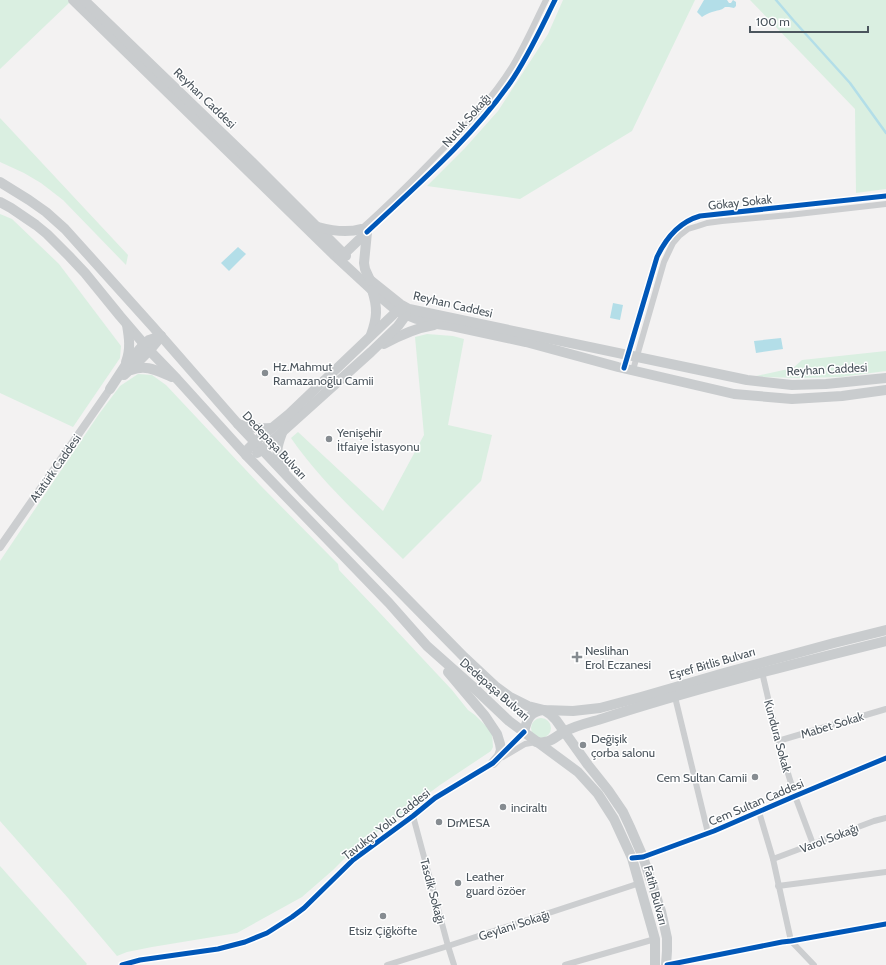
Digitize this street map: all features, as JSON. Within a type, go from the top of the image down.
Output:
[{"type":"main road","points":[[73,0],[339,253],[372,290],[403,311]]},
{"type":"main road","name":"Reyhan Caddesi","points":[[84,0],[317,227],[339,253],[400,304],[403,311],[417,319],[526,342],[628,369],[734,394],[792,399],[842,396],[886,390]]},
{"type":"main road","name":"Dedepaşa Bulvarı","points":[[0,182],[46,212],[66,229],[236,423],[288,478],[495,686],[510,697],[528,706],[544,710]]},
{"type":"main road","name":"Dedepaşa Bulvarı","points":[[0,202],[36,225],[58,244],[147,348],[246,455],[389,603],[427,646],[509,721],[524,732]]},
{"type":"main road","points":[[317,227],[336,232],[364,230]]},
{"type":"main road","points":[[339,253],[364,230]]},
{"type":"main road","points":[[364,230],[364,263],[370,280]]},
{"type":"main road","points":[[371,336],[376,318],[375,301],[372,290]]},
{"type":"main road","name":"Reyhan Caddesi","points":[[403,311],[409,308],[747,380],[792,385],[826,384],[886,378]]},
{"type":"main road","points":[[403,311],[398,326],[371,352],[262,450],[254,455],[246,455],[248,448],[289,414],[371,336],[403,311]]},
{"type":"main road","points":[[126,324],[129,346],[127,368]]},
{"type":"main road","points":[[371,352],[403,334],[437,324]]},
{"type":"main road","points":[[110,389],[127,368],[147,348],[149,340],[161,336]]},
{"type":"main road","points":[[127,368],[144,367],[156,370],[177,379]]},
{"type":"main road","points":[[236,423],[249,428],[272,428]]},
{"type":"main road","points":[[283,431],[277,450],[280,462],[288,478]]},
{"type":"main road","name":"Eşref Bitlis Bulvarı","points":[[544,710],[573,711],[600,708],[886,630]]},
{"type":"main road","name":"Eşref Bitlis Bulvarı","points":[[564,732],[622,712],[762,672],[886,641]]},
{"type":"main road","points":[[427,646],[485,716],[497,734],[501,750],[499,756],[493,763]]},
{"type":"main road","points":[[524,732],[529,717],[535,711],[544,710],[550,714],[564,732],[548,741],[542,743],[536,742]]},
{"type":"main road","name":"Fatih Bulvarı","points":[[524,732],[578,772],[598,794],[614,819],[632,858],[640,883],[655,939],[655,965]]},
{"type":"main road","name":"Fatih Bulvarı","points":[[564,732],[623,812],[643,856],[667,938],[666,965]]},
{"type":"street","name":"Nutuk Sokağı","points":[[364,230],[474,117],[501,83],[527,39],[546,0]]},
{"type":"street","name":"Nutuk Sokağı","points":[[364,230],[451,152],[479,122],[511,82],[538,34],[554,0]]},
{"type":"street","name":"Gökay Sokak","points":[[632,355],[645,298],[657,257],[674,230],[687,221],[700,216],[886,196]]},
{"type":"street","name":"Gökay Sokak","points":[[628,369],[664,262],[673,243],[688,229],[707,223],[886,204]]},
{"type":"street","points":[[788,207],[789,215]]},
{"type":"street","name":"Atatürk Caddesi","points":[[0,547],[110,389]]},
{"type":"street","name":"Kundura Sokak","points":[[762,672],[778,741],[795,796],[813,844]]},
{"type":"street","points":[[675,697],[708,834]]},
{"type":"street","name":"Mabet Sokak","points":[[778,741],[886,709]]},
{"type":"street","name":"Tavukçu Yolu Caddesi","points":[[122,965],[140,960],[218,949],[245,942],[267,933],[304,908],[353,860],[435,798],[493,763],[524,732]]},
{"type":"street","points":[[493,763],[525,744],[536,742]]},
{"type":"street","name":"Cem Sultan Caddesi","points":[[632,858],[643,856],[708,834],[886,758]]},
{"type":"street","points":[[759,812],[773,859],[791,941],[814,965]]},
{"type":"street","name":"Tasdik Sokağı","points":[[413,816],[454,965]]},
{"type":"street","name":"Varol Sokağı","points":[[773,859],[886,818]]},
{"type":"street","points":[[778,886],[886,872]]},
{"type":"street","name":"Geylani Sokağı","points":[[387,965],[640,883]]},
{"type":"street","points":[[666,965],[782,942],[886,924]]},
{"type":"street","points":[[565,965],[655,939]]},
{"type":"green space","points":[[0,0],[68,0],[70,2],[0,69]]},
{"type":"green space","points":[[563,0],[695,0],[632,131],[520,199],[427,186],[465,148],[498,111],[548,34]]},
{"type":"green space","points":[[750,0],[886,0],[886,189],[856,193],[855,109]]},
{"type":"green space","points":[[0,118],[128,255],[126,265],[63,200],[41,183],[0,162]]},
{"type":"green space","points":[[0,214],[12,219],[59,264],[121,346],[120,358],[73,427],[0,393]]},
{"type":"green space","points":[[427,334],[453,336],[464,339],[448,425],[492,435],[481,481],[403,559],[330,486],[303,455],[291,438],[298,432],[383,511],[424,435],[415,337]]},
{"type":"green space","points":[[886,351],[886,371],[841,377],[797,378],[756,376],[793,368],[802,360]]},
{"type":"green space","points":[[138,374],[152,375],[166,385],[261,486],[338,564],[339,570],[452,690],[468,710],[487,727],[492,733],[493,747],[491,751],[440,785],[374,834],[302,897],[237,933],[152,947],[127,952],[117,956],[0,821],[0,561],[99,414],[120,386]]},
{"type":"green space","points":[[541,718],[548,721],[551,728],[548,735],[541,738],[534,735],[531,728],[534,721]]},
{"type":"green space","points":[[0,866],[87,964],[86,965],[0,965]]},
{"type":"water","points":[[704,0],[727,0],[731,3],[733,0],[736,2],[736,6],[734,8],[725,7],[702,17],[697,12]]},
{"type":"water","points":[[238,247],[246,254],[229,271],[221,263]]},
{"type":"water","points":[[613,303],[623,305],[620,320],[610,318]]},
{"type":"water","points":[[781,338],[783,349],[756,353],[754,341]]},
{"type":"waterway","points":[[776,0],[850,83],[886,133]]},
{"type":"cycle path","points":[[367,232],[424,179],[478,124],[510,83],[523,63],[555,0]]},
{"type":"cycle path","points":[[624,368],[657,257],[669,237],[686,222],[700,216],[886,196]]},
{"type":"cycle path","points":[[122,965],[140,960],[218,949],[245,942],[267,933],[304,908],[353,860],[435,798],[493,763],[524,732]]},
{"type":"cycle path","points":[[632,858],[643,857],[714,831],[886,758]]},
{"type":"cycle path","points":[[667,965],[782,942],[886,924]]},
{"type":"place","name":"Hz.Mahmut Ramazanoğlu Camii","points":[[265,373]]},
{"type":"place","name":"Yenişehir İtfaiye İstasyonu","points":[[329,439]]},
{"type":"place","name":"Neslihan Erol Eczanesi","points":[[577,657]]},
{"type":"place","name":"Değişik çorba salonu","points":[[583,745]]},
{"type":"place","name":"Cem Sultan Camii","points":[[755,777]]},
{"type":"place","name":"inciraltı","points":[[503,807]]},
{"type":"place","name":"DrMESA","points":[[439,822]]},
{"type":"place","name":"Leather guard özöer","points":[[458,883]]},
{"type":"place","name":"Etsiz Çiğköfte","points":[[383,916]]}]
